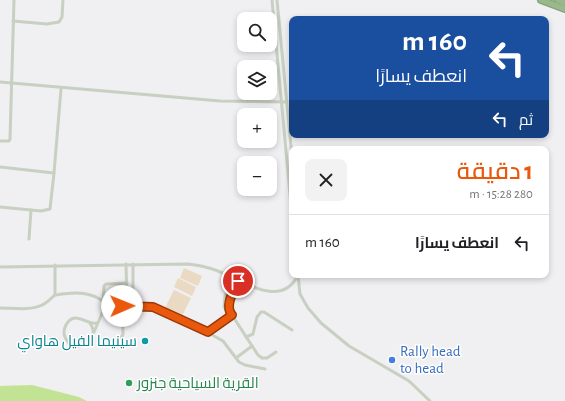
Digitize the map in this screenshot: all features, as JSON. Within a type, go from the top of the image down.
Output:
[{"type":"highway","points":[[541,0],[565,9]]},
{"type":"highway","points":[[558,0],[565,3]]},
{"type":"street","points":[[0,141],[9,141],[10,139],[14,0]]},
{"type":"street","points":[[13,21],[47,24],[59,22],[62,17],[63,0]]},
{"type":"street","points":[[272,0],[289,183]]},
{"type":"street","points":[[277,0],[289,127]]},
{"type":"street","points":[[0,82],[61,89],[220,101],[287,102]]},
{"type":"street","points":[[0,207],[47,211],[50,209],[61,89]]},
{"type":"street","points":[[285,140],[290,140],[291,146]]},
{"type":"street","points":[[0,167],[54,173]]},
{"type":"street","points":[[29,239],[31,210]]},
{"type":"street","points":[[0,267],[176,263],[193,264],[205,266],[257,288],[275,291],[287,289],[292,286],[296,278]]},
{"type":"street","points":[[126,264],[127,306]]},
{"type":"street","points":[[133,264],[133,306]]},
{"type":"street","points":[[55,265],[55,295]]},
{"type":"street","points":[[233,277],[223,304],[226,310],[232,315],[252,346],[262,358],[267,358],[276,352]]},
{"type":"street","points":[[298,278],[300,294],[308,308],[321,323],[349,346],[409,381],[430,401]]},
{"type":"street","points":[[229,312],[229,304],[238,281]]},
{"type":"street","points":[[102,301],[106,284],[127,283]]},
{"type":"street","points":[[0,308],[32,308],[42,305],[55,295],[72,292],[89,294],[106,304],[153,307],[208,332],[223,341],[236,358],[245,366],[265,369]]},
{"type":"street","points":[[97,323],[94,324],[80,318],[72,319],[65,326],[65,339],[72,346],[82,346],[88,344],[106,304]]},
{"type":"street","points":[[119,337],[122,337],[124,334],[122,306]]},
{"type":"street","points":[[246,337],[253,334],[257,317],[261,312],[264,312],[292,330]]},
{"type":"street","points":[[208,332],[232,315]]},
{"type":"street","points":[[89,322],[93,329],[93,334]]},
{"type":"street","points":[[236,358],[252,346]]},
{"type":"shaded area","points":[[184,268],[202,276],[198,286],[180,278]]},
{"type":"shaded area","points":[[178,278],[196,287],[192,296],[174,287]]},
{"type":"shaded area","points":[[174,290],[191,298],[182,316],[165,308]]},
{"type":"shaded area","points":[[32,385],[79,397],[87,401],[0,401],[0,386]]},
{"type":"place","name":"سينيما الفيل هاواي","points":[[145,341]]},
{"type":"place","name":"Rally head to head","points":[[392,360]]},
{"type":"place","name":"القرية السياحية جنزور","points":[[129,383]]},
{"type":"route","points":[[122,306],[153,307],[208,332],[232,315],[229,312],[229,304],[238,281]]}]
